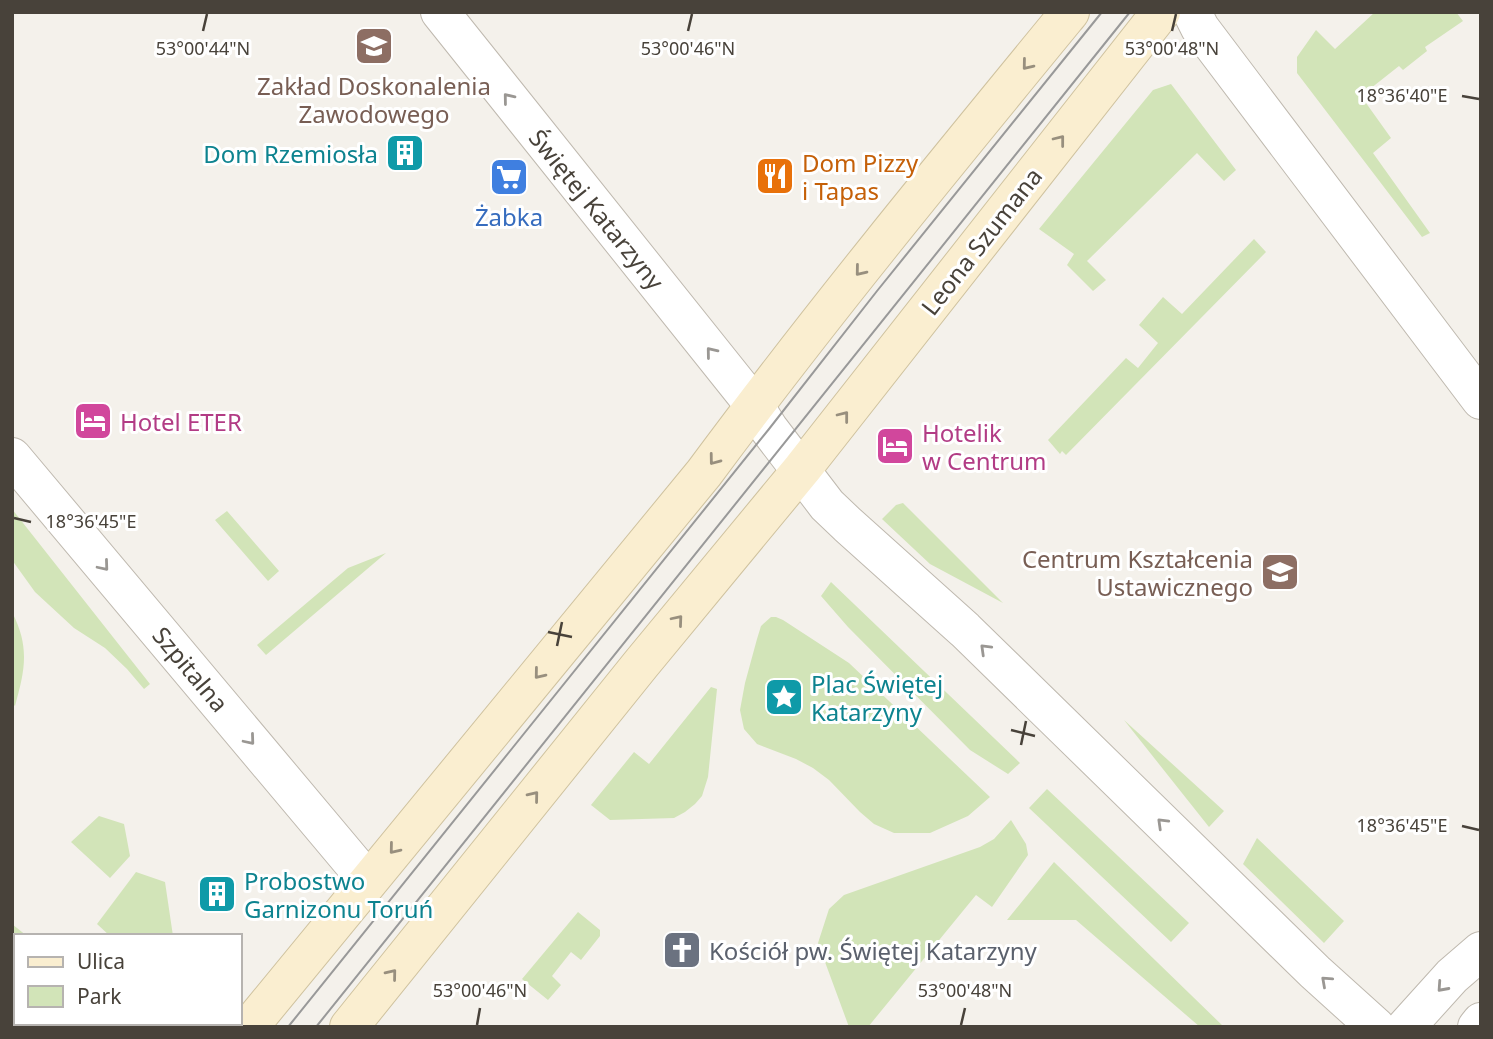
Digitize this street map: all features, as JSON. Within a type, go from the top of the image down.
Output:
[{"type":"street","name":"Świętej Katarzyny","points":[[440,12],[754,405],[769,429],[802,469]]},
{"type":"street","points":[[249,1027],[704,473],[856,275],[1070,12]]},
{"type":"street","name":"Leona Szumana","points":[[802,469],[1161,12]]},
{"type":"street","points":[[1192,12],[1200,28],[1481,400]]},
{"type":"street","name":"Szpitalna","points":[[12,457],[368,881]]},
{"type":"street","points":[[349,1027],[802,469],[827,505],[965,630],[1315,972],[1376,1027]]},
{"type":"street","points":[[1406,1027],[1452,976],[1481,951]]},
{"type":"street","points":[[1477,1027],[1481,1023]]},
{"type":"green space","points":[[1375,12],[1456,12],[1463,21],[1425,47],[1427,51],[1403,70],[1399,66],[1361,96],[1391,138],[1373,153],[1430,233],[1422,237],[1297,73],[1297,57],[1316,30],[1335,49]]},
{"type":"green space","points":[[1171,84],[1236,170],[1224,181],[1197,153],[1087,261],[1106,280],[1093,291],[1067,265],[1074,254],[1039,229],[1153,90]]},
{"type":"green space","points":[[1254,239],[1266,252],[1066,455],[1062,451],[1060,454],[1048,440],[1126,358],[1138,368],[1158,343],[1139,325],[1163,297],[1182,314]]},
{"type":"green space","points":[[903,503],[1003,603],[930,564],[882,519],[896,505]]},
{"type":"green space","points":[[12,509],[150,684],[144,689],[105,648],[74,628],[35,592],[12,560]]},
{"type":"green space","points":[[227,511],[279,571],[268,581],[215,520]]},
{"type":"green space","points":[[386,553],[266,655],[257,645],[348,568]]},
{"type":"green space","points":[[831,582],[1020,763],[1008,774],[970,750],[848,627],[821,596]]},
{"type":"green space","points":[[12,612],[21,636],[24,659],[15,706],[12,703]]},
{"type":"green space","points":[[771,617],[783,620],[849,663],[990,797],[968,816],[930,833],[894,833],[874,824],[813,768],[757,744],[744,729],[740,710],[761,626]]},
{"type":"green space","points":[[711,687],[717,689],[708,777],[702,796],[695,804],[674,818],[610,820],[591,805],[634,752],[649,764]]},
{"type":"green space","points":[[1124,720],[1224,811],[1209,827]]},
{"type":"green space","points":[[1047,789],[1189,923],[1171,942],[1029,808]]},
{"type":"green space","points":[[99,816],[124,824],[130,856],[110,878],[71,842]]},
{"type":"green space","points":[[1011,820],[1026,844],[1028,855],[992,907],[976,895],[868,1027],[849,1027],[818,943],[829,909],[844,895],[980,847],[994,839]]},
{"type":"green space","points":[[1257,838],[1344,921],[1324,943],[1243,864]]},
{"type":"green space","points":[[1054,862],[1224,1027],[1200,1027],[1076,920],[1007,920]]},
{"type":"green space","points":[[136,872],[165,882],[173,934],[108,934],[97,924]]},
{"type":"green space","points":[[578,912],[600,930],[600,936],[581,960],[571,952],[552,976],[561,985],[548,1000],[522,979]]},
{"type":"green space","points":[[12,924],[24,934],[14,934],[14,1025],[142,1027],[12,1027]]},
{"type":"tram line","points":[[288,1027],[1102,12]]},
{"type":"tram line","points":[[316,1027],[1130,12]]},
{"type":"place","name":"Zakład Doskonalenia Zawodowego","points":[[374,46]]},
{"type":"place","name":"Dom Rzemiosła","points":[[405,153]]},
{"type":"place","name":"Dom Pizzy i Tapas","points":[[775,176]]},
{"type":"place","name":"Żabka","points":[[509,177]]},
{"type":"place","name":"Hotel ETER","points":[[93,421]]},
{"type":"place","name":"Hotelik w Centrum","points":[[895,446]]},
{"type":"place","name":"Centrum Kształcenia Ustawicznego","points":[[1280,572]]},
{"type":"place","name":"Plac Świętej Katarzyny","points":[[784,697]]},
{"type":"place","name":"Probostwo Garnizonu Toruń","points":[[217,894]]},
{"type":"place","name":"Kościół pw. Świętej Katarzyny","points":[[682,950]]}]
